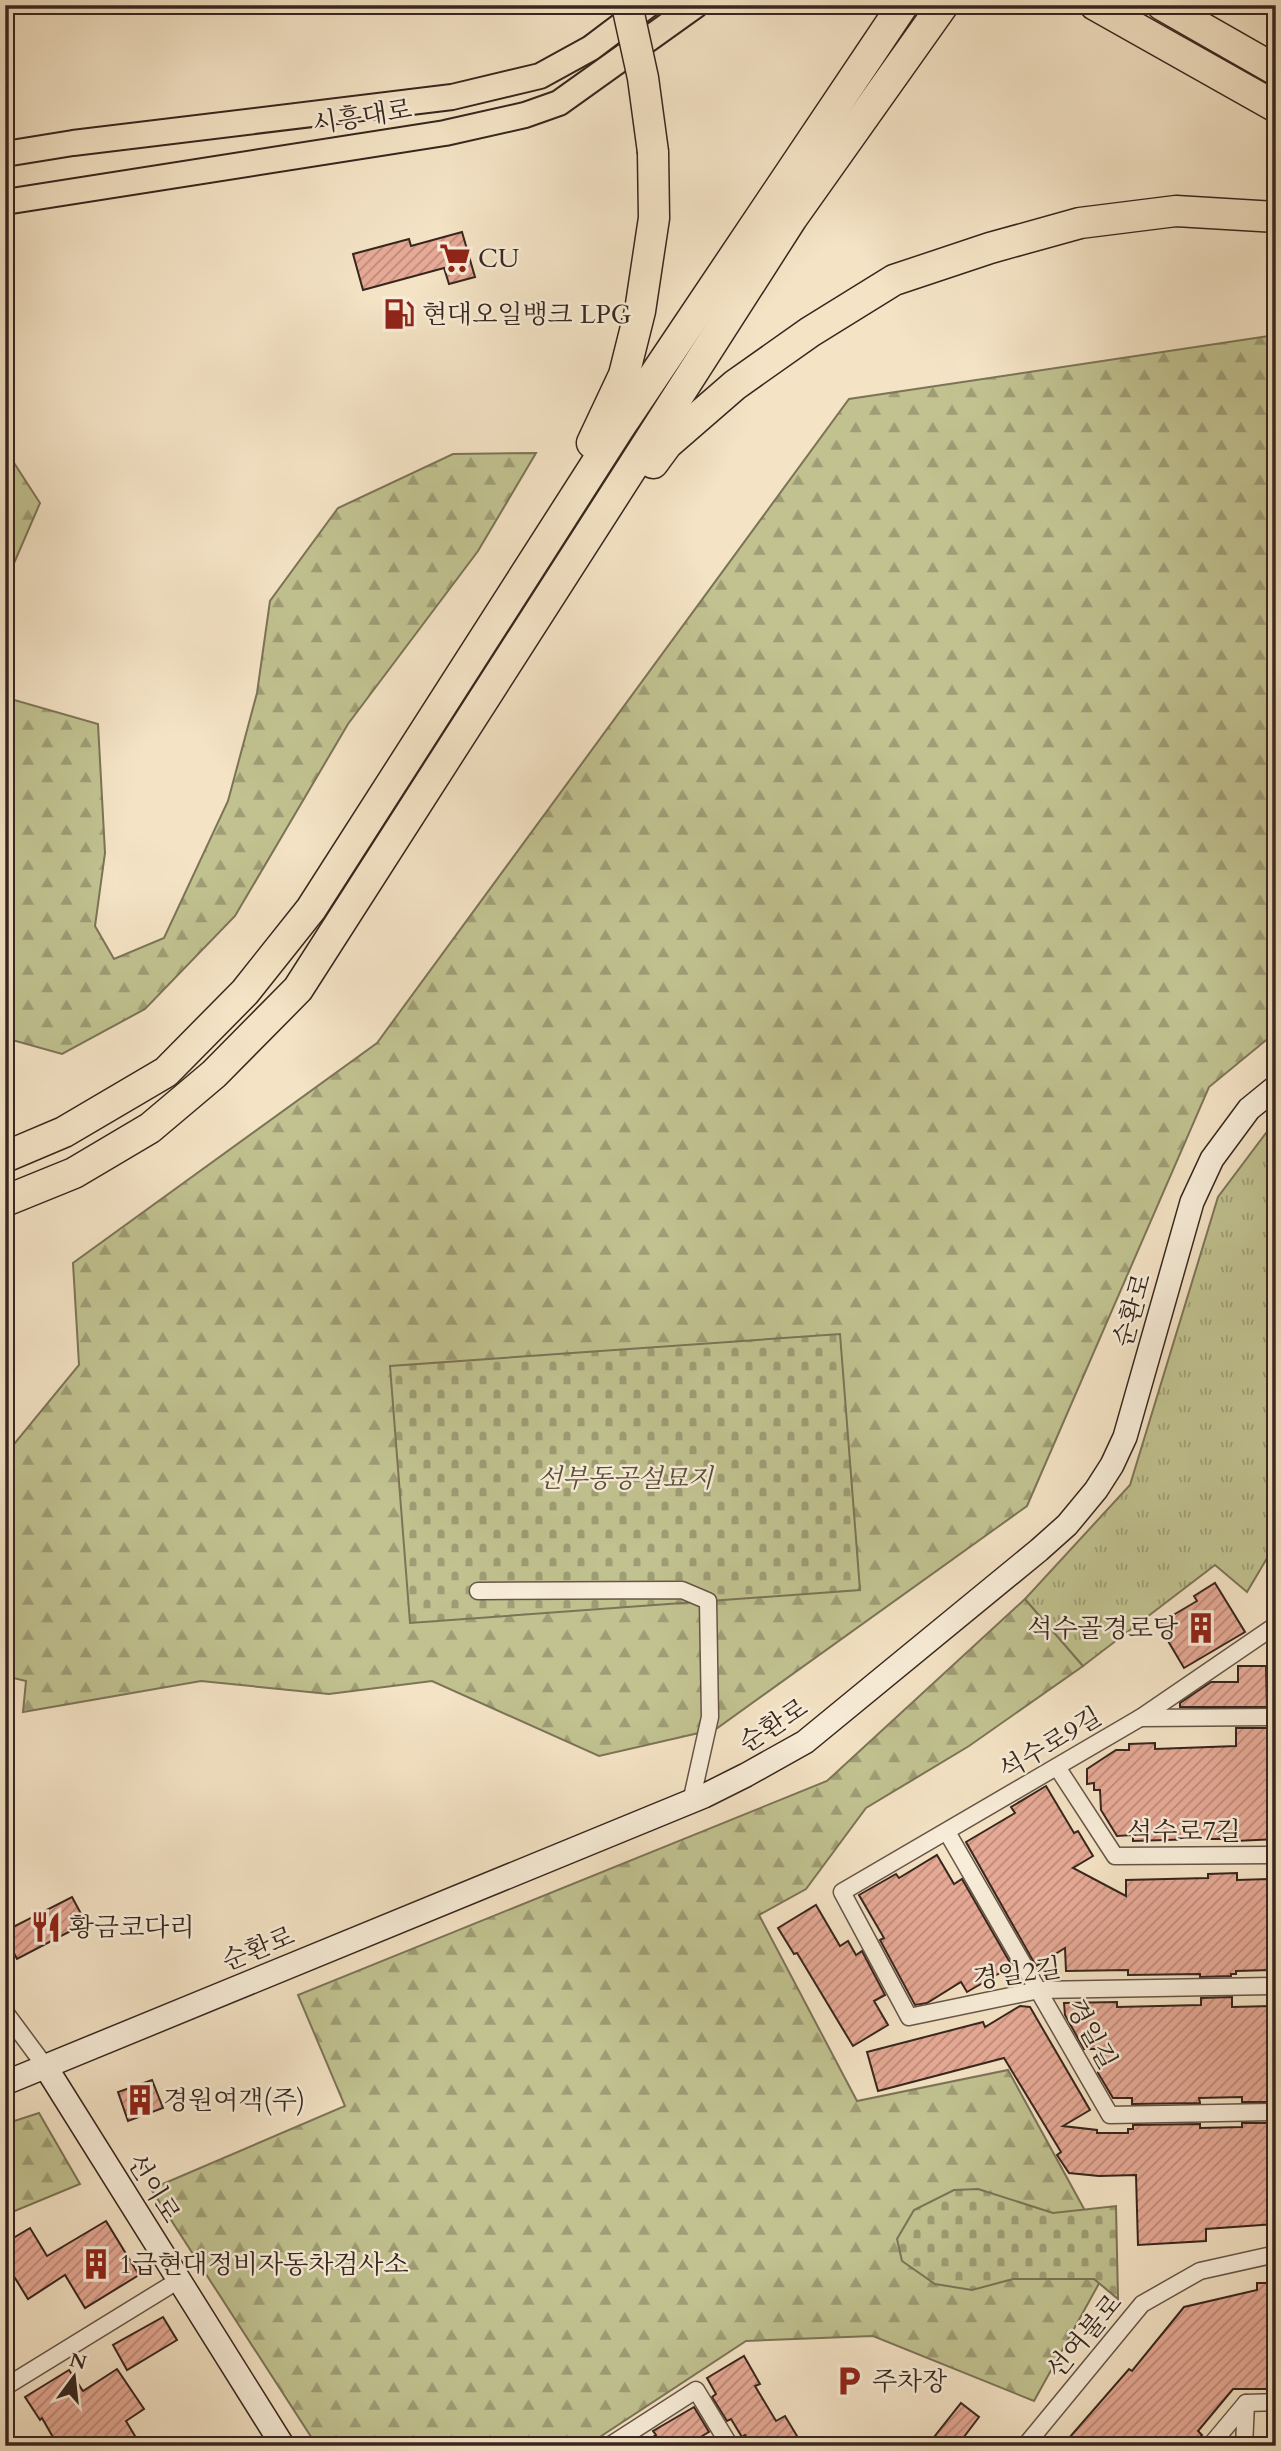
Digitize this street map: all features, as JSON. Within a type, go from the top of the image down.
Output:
[{"type":"highway","points":[[546,542],[624,375],[640,311],[654,218],[653,152],[643,78],[627,5]]},
{"type":"highway","points":[[5,1157],[64,1132],[166,1072],[245,992],[311,909],[619,428],[903,5]]},
{"type":"highway","points":[[5,1201],[74,1173],[150,1128],[214,1074],[298,989],[792,218],[943,5]]},
{"type":"highway","points":[[1163,5],[1276,55]]},
{"type":"highway","points":[[1163,5],[1276,70]]},
{"type":"highway","points":[[1097,6],[1276,107]]},
{"type":"highway","points":[[547,603],[667,444],[735,385],[810,332],[894,280],[990,248],[1080,223],[1177,211],[1276,217]]},
{"type":"main road","name":"시흥대로","points":[[5,155],[73,143],[452,97],[540,76],[591,48],[648,5]]},
{"type":"main road","name":"시흥대로","points":[[5,202],[445,133],[526,116],[559,103],[696,5]]},
{"type":"main road","name":"순환로","points":[[5,2083],[691,1801],[746,1775],[805,1742],[1068,1525],[1096,1490],[1125,1437],[1192,1202],[1220,1149],[1250,1109],[1276,1087]]},
{"type":"main road","name":"선이로","points":[[45,2066],[283,2446]]},
{"type":"street","points":[[478,1591],[682,1590],[708,1601],[710,1717],[691,1801]]},
{"type":"street","name":"석수로9길","points":[[842,1892],[1140,1718],[1276,1625]]},
{"type":"street","points":[[1140,1718],[1276,1717]]},
{"type":"street","name":"석수로7길","points":[[1057,1767],[1115,1856],[1276,1855]]},
{"type":"street","name":"경일길","points":[[947,1832],[1110,2115],[1276,2112]]},
{"type":"street","name":"경일2길","points":[[842,1892],[909,2017],[1039,1990],[1276,1986]]},
{"type":"street","points":[[5,2012],[45,2066]]},
{"type":"street","name":"선여불로","points":[[1025,2446],[1142,2304],[1200,2271],[1276,2253]]},
{"type":"street","points":[[5,2387],[179,2280]]},
{"type":"street","points":[[609,2446],[695,2390],[730,2446]]},
{"type":"street","points":[[1210,2446],[1246,2403],[1276,2402]]},
{"type":"street","points":[[1244,2446],[1246,2403]]},
{"type":"green space","points":[[1276,335],[1276,1032],[1209,1087],[1027,1506],[716,1729],[599,1756],[432,1681],[329,1694],[201,1681],[23,1712],[26,1681],[5,1676],[5,1455],[79,1365],[73,1263],[377,1043],[849,399]]},
{"type":"green space","points":[[5,449],[40,503],[5,584]]},
{"type":"green space","points":[[536,453],[478,551],[348,724],[235,916],[145,1009],[62,1054],[5,1038],[5,695],[7,698],[98,724],[105,853],[95,926],[114,959],[164,938],[228,801],[257,693],[270,601],[338,508],[453,454]]},
{"type":"green space","points":[[1276,1125],[1276,1543],[1247,1592],[1215,1565],[1083,1666],[1025,1599],[1130,1485],[1218,1197],[1266,1133]]},
{"type":"green space","name":"선부동공설묘지","points":[[840,1334],[860,1590],[410,1623],[390,1366]]},
{"type":"green space","points":[[1025,1599],[1083,1666],[969,1746],[866,1808],[806,1889],[759,1915],[857,2101],[1008,2070],[1112,2260],[1034,2401],[873,2336],[746,2341],[586,2446],[426,2446],[421,2439],[397,2446],[317,2446],[151,2189],[345,2106],[298,1995],[827,1781]]},
{"type":"green space","points":[[39,2113],[80,2184],[5,2215],[5,2124]]},
{"type":"green space","points":[[978,2189],[1053,2213],[1116,2206],[1118,2299],[1094,2279],[1013,2279],[972,2290],[935,2284],[902,2261],[897,2239],[914,2210],[954,2190]]},
{"type":"building","points":[[462,232],[475,277],[449,284],[444,268],[363,290],[353,254],[409,239],[411,246]]},
{"type":"building","name":"석수골경로당","points":[[1215,1583],[1245,1632],[1184,1668],[1158,1624],[1197,1601],[1194,1596]]},
{"type":"building","points":[[1238,1666],[1266,1666],[1267,1707],[1180,1707],[1180,1703],[1211,1682],[1238,1682]]},
{"type":"building","points":[[1236,1728],[1267,1728],[1267,1740],[1276,1740],[1276,1839],[1133,1841],[1133,1835],[1117,1836],[1101,1810],[1100,1790],[1094,1790],[1094,1783],[1087,1784],[1087,1769],[1116,1750],[1129,1750],[1129,1744],[1155,1743],[1155,1749],[1236,1746]]},
{"type":"building","points":[[1046,1786],[1074,1833],[1078,1831],[1093,1856],[1073,1868],[1126,1896],[1126,1880],[1208,1878],[1208,1874],[1237,1873],[1237,1880],[1269,1879],[1270,1929],[1276,1929],[1276,1970],[1236,1971],[1236,1974],[1231,1976],[1200,1977],[1200,1974],[1128,1975],[1128,1970],[1066,1971],[1065,1948],[1036,1966],[966,1842],[1015,1813],[1011,1807]]},
{"type":"building","points":[[937,1855],[954,1884],[962,1879],[1012,1966],[967,1992],[961,1982],[927,2003],[915,2005],[880,1940],[884,1938],[859,1895],[896,1874],[899,1878]]},
{"type":"building","name":"황금코다리","points":[[72,1897],[86,1923],[17,1959],[5,1931]]},
{"type":"building","points":[[816,1905],[840,1946],[848,1941],[856,1955],[862,1951],[885,1995],[874,2001],[888,2025],[853,2046],[797,1953],[794,1954],[778,1928]]},
{"type":"building","points":[[1232,1997],[1232,2007],[1272,2006],[1276,2102],[1242,2102],[1242,2097],[1199,2098],[1200,2103],[1132,2104],[1132,2098],[1113,2098],[1098,2073],[1098,2049],[1084,2049],[1065,2015],[1064,2003],[1117,2002],[1117,2007],[1201,2005],[1201,1998]]},
{"type":"building","points":[[1020,2006],[1030,2007],[1090,2110],[1063,2126],[1097,2130],[1097,2133],[1128,2133],[1128,2129],[1133,2129],[1133,2125],[1200,2124],[1200,2128],[1242,2127],[1242,2123],[1276,2123],[1276,2224],[1206,2229],[1206,2241],[1138,2245],[1136,2175],[1099,2176],[1069,2173],[1057,2155],[1061,2152],[1004,2058],[878,2091],[867,2052],[983,2022],[985,2027]]},
{"type":"building","name":"경원여객(주)","points":[[152,2080],[163,2108],[128,2121],[118,2092]]},
{"type":"building","name":"1급현대정비자동차검사소","points":[[106,2221],[139,2275],[85,2308],[65,2275],[28,2299],[5,2262],[5,2243],[30,2228],[47,2256]]},
{"type":"building","points":[[1257,2283],[1276,2283],[1276,2389],[1233,2389],[1198,2431],[1202,2435],[1192,2446],[1062,2446],[1129,2369],[1132,2371],[1184,2307],[1257,2290]]},
{"type":"building","points":[[163,2317],[177,2340],[127,2370],[113,2345]]},
{"type":"building","points":[[744,2356],[760,2384],[755,2386],[776,2421],[785,2416],[803,2446],[752,2446],[745,2435],[742,2437],[731,2419],[727,2421],[712,2397],[716,2394],[707,2378]]},
{"type":"building","points":[[117,2369],[144,2409],[126,2421],[141,2446],[58,2446],[42,2418],[40,2420],[25,2397],[69,2370],[83,2391]]},
{"type":"building","points":[[961,2403],[979,2417],[957,2446],[927,2446]]},
{"type":"building","points":[[694,2407],[709,2432],[685,2446],[638,2446],[656,2435],[653,2431]]},
{"type":"place","name":"CU","points":[[455,258]]},
{"type":"place","name":"현대오일뱅크 LPG","points":[[399,314]]},
{"type":"place","name":"석수골경로당","points":[[1201,1628]]},
{"type":"place","name":"황금코다리","points":[[46,1927]]},
{"type":"place","name":"경원여객(주)","points":[[140,2100]]},
{"type":"place","name":"1급현대정비자동차검사소","points":[[96,2264]]},
{"type":"place","name":"주차장","points":[[849,2381]]}]
